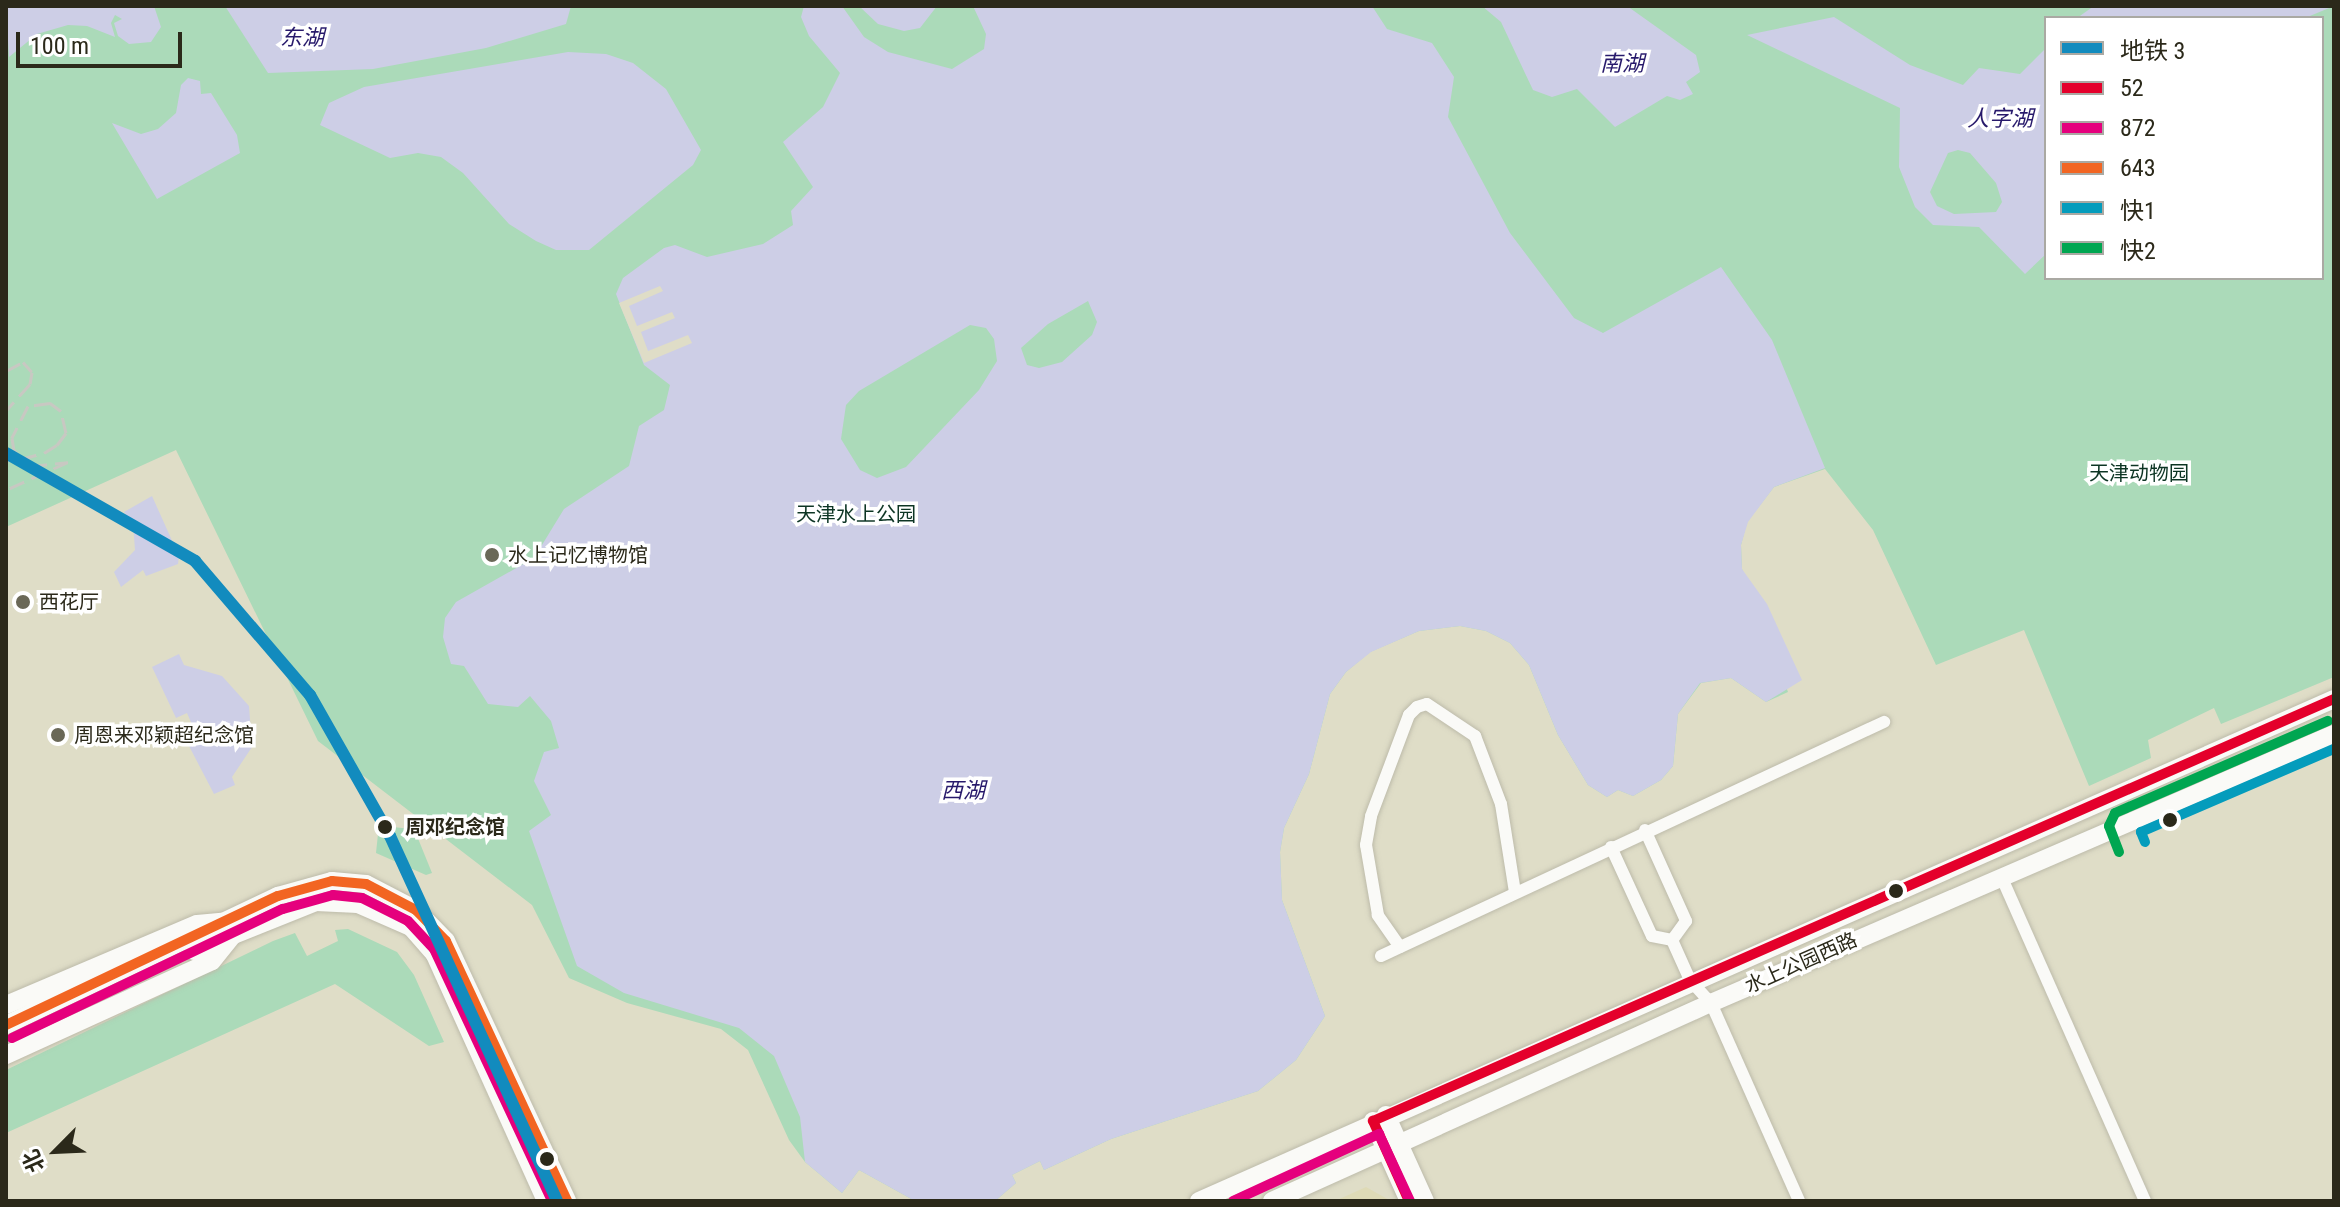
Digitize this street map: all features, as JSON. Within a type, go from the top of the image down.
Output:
[{"type":"main road","name":"水上公园西路","points":[[1199,1201],[1690,980],[2334,699]]},
{"type":"main road","name":"水上公园西路","points":[[1272,1201],[1711,1003],[2334,734]]},
{"type":"main road","points":[[6,1037],[229,929],[302,888],[344,881],[384,891],[428,919],[456,958],[567,1201]]},
{"type":"main road","points":[[6,1025],[229,929],[286,911],[326,901],[380,910],[411,927],[435,955],[546,1201]]},
{"type":"main road","points":[[6,1005],[197,924],[229,929]]},
{"type":"main road","points":[[6,1055],[212,961],[229,929]]},
{"type":"main road","points":[[1379,1118],[1425,1201]]},
{"type":"main road","points":[[1392,1146],[1409,1201]]},
{"type":"street","points":[[1400,947],[1378,915],[1366,845],[1371,816],[1409,715],[1417,707],[1427,704],[1475,736],[1501,804],[1515,892]]},
{"type":"street","points":[[1381,956],[1645,830],[1884,722]]},
{"type":"street","points":[[1645,830],[1686,921],[1672,940]]},
{"type":"street","points":[[1611,847],[1652,936],[1672,940]]},
{"type":"street","points":[[2001,876],[2145,1201]]},
{"type":"street","points":[[1672,940],[1690,980],[1711,1003],[1799,1201]]},
{"type":"shaded area","points":[[1366,1187],[1391,1201],[1335,1201]]},
{"type":"green space","name":"天津水上公园","points":[[6,6],[2334,6],[2334,677],[2221,724],[2214,708],[2148,740],[2151,758],[2089,786],[2024,630],[1936,665],[1873,530],[1825,469],[1774,487],[1747,522],[1741,545],[1742,569],[1788,692],[1766,702],[1731,678],[1701,683],[1678,714],[1673,766],[1661,780],[1633,796],[1618,790],[1607,797],[1588,785],[1558,735],[1529,665],[1510,643],[1486,631],[1460,626],[1419,631],[1370,652],[1346,672],[1330,694],[1309,774],[1284,828],[1280,852],[1282,900],[1325,1016],[1296,1060],[1258,1091],[1111,1139],[1044,1170],[1040,1161],[1012,1175],[1016,1183],[995,1201],[915,1201],[859,1170],[842,1193],[805,1162],[789,1140],[748,1050],[721,1029],[627,1003],[569,978],[532,905],[318,741],[176,450],[6,527]]},
{"type":"green space","points":[[393,827],[411,829],[417,836],[432,873],[426,875],[376,853],[378,834]]},
{"type":"green space","points":[[348,929],[397,952],[414,975],[444,1042],[429,1046],[335,984],[6,1133],[6,1070],[273,941],[295,933],[307,956],[338,941],[335,930]]},
{"type":"water","points":[[6,6],[154,6],[161,27],[151,42],[129,44],[118,36],[114,23],[122,19],[115,15],[111,23],[115,37],[87,26],[68,25],[37,34],[9,57]]},
{"type":"water","name":"东湖","points":[[225,6],[571,6],[566,24],[486,48],[373,69],[268,73]]},
{"type":"water","name":"西湖","points":[[804,6],[842,6],[864,37],[888,52],[952,69],[984,49],[986,34],[973,6],[1372,6],[1387,29],[1432,43],[1454,77],[1448,117],[1510,233],[1574,318],[1603,333],[1721,267],[1772,340],[1825,468],[1774,487],[1748,522],[1741,545],[1742,569],[1767,604],[1802,680],[1766,702],[1731,678],[1700,683],[1678,714],[1673,766],[1661,780],[1633,796],[1618,790],[1607,797],[1588,785],[1558,735],[1529,665],[1510,643],[1486,631],[1460,626],[1419,631],[1371,652],[1346,672],[1330,694],[1309,774],[1284,828],[1280,852],[1282,900],[1325,1016],[1296,1060],[1258,1091],[1111,1139],[1044,1170],[1040,1161],[1012,1175],[1016,1183],[995,1201],[915,1201],[859,1170],[842,1193],[805,1162],[800,1117],[774,1056],[739,1028],[624,993],[577,966],[529,831],[551,815],[534,781],[544,752],[559,748],[551,721],[530,696],[518,707],[488,704],[464,666],[451,664],[443,637],[445,618],[456,602],[534,558],[564,509],[629,466],[639,426],[664,410],[670,385],[644,365],[616,294],[623,278],[664,248],[675,245],[707,257],[763,244],[793,225],[791,211],[813,187],[783,142],[823,107],[840,73],[809,36],[801,17]],"holes":[[[1088,301],[1097,322],[1092,335],[1062,362],[1039,368],[1027,365],[1021,348],[1048,324]],[[970,325],[986,328],[994,339],[997,361],[979,390],[906,467],[877,478],[860,470],[841,439],[846,405],[859,391]]]},
{"type":"water","points":[[859,6],[937,6],[920,28],[904,31],[878,24]]},
{"type":"water","name":"南湖","points":[[1482,6],[1627,6],[1696,55],[1700,72],[1686,82],[1693,94],[1680,100],[1667,96],[1615,127],[1577,89],[1552,97],[1533,90],[1501,22]]},
{"type":"water","points":[[2094,6],[2334,6],[2310,16],[2080,16]]},
{"type":"water","name":"人字湖","points":[[1834,17],[1910,65],[1963,85],[1979,68],[2020,74],[2044,50],[2044,256],[2025,274],[1979,227],[1933,225],[1915,207],[1899,167],[1900,108],[1747,35]],"holes":[[[1958,150],[1970,153],[1996,183],[2002,202],[1996,212],[1954,214],[1937,206],[1930,192],[1948,153]]]},
{"type":"water","points":[[568,52],[606,54],[633,63],[666,89],[701,150],[693,165],[589,250],[556,250],[536,241],[509,224],[463,173],[441,157],[418,153],[390,158],[320,125],[329,103],[364,87]]},
{"type":"water","points":[[188,78],[200,81],[201,94],[211,93],[237,135],[240,153],[157,199],[112,123],[141,134],[158,129],[176,113],[181,85]]},
{"type":"water","points":[[152,496],[179,556],[178,564],[146,576],[143,570],[121,587],[114,572],[135,550],[133,523],[124,512]]},
{"type":"water","points":[[179,654],[184,665],[222,676],[249,706],[252,747],[232,777],[235,785],[214,794],[189,746],[199,741],[187,713],[176,718],[152,667]]},
{"type":"pier","points":[[660,286],[663,291],[629,306],[637,326],[672,312],[675,318],[641,332],[648,351],[688,335],[692,343],[644,363],[619,303]]},
{"type":"railway","points":[[6,371],[23,362],[32,372],[30,384],[6,411]]},
{"type":"railway","points":[[6,460],[21,459],[44,453],[57,445],[66,433],[61,411],[50,403],[28,406],[12,438],[14,450],[21,459],[31,466],[68,462],[6,490]]},
{"type":"metro line","name":"3","points":[[6,453],[195,561],[310,695],[390,836],[557,1201]]},
{"type":"transit line","name":"52","points":[[1409,1201],[1373,1121],[2334,699]]},
{"type":"transit line","name":"快2","points":[[2119,852],[2109,826],[2115,813],[2328,721]]},
{"type":"transit line","name":"快1","points":[[2145,842],[2141,832],[2334,749]]},
{"type":"transit line","name":"643","points":[[6,1025],[278,896],[332,881],[366,884],[416,910],[446,941],[567,1201]]},
{"type":"transit line","name":"872","points":[[12,1038],[283,909],[333,895],[362,898],[408,921],[434,949],[552,1201]]},
{"type":"transit line","name":"872","points":[[1233,1201],[1379,1134],[1410,1201]]},
{"type":"place","name":"水上记忆博物馆","points":[[492,555]]},
{"type":"place","name":"西花厅","points":[[23,602]]},
{"type":"place","name":"周恩来邓颖超纪念馆","points":[[58,735]]},
{"type":"place","name":"周邓纪念馆","points":[[385,827]]},
{"type":"park label","name":"天津动物园","points":[[2139,473]]}]
